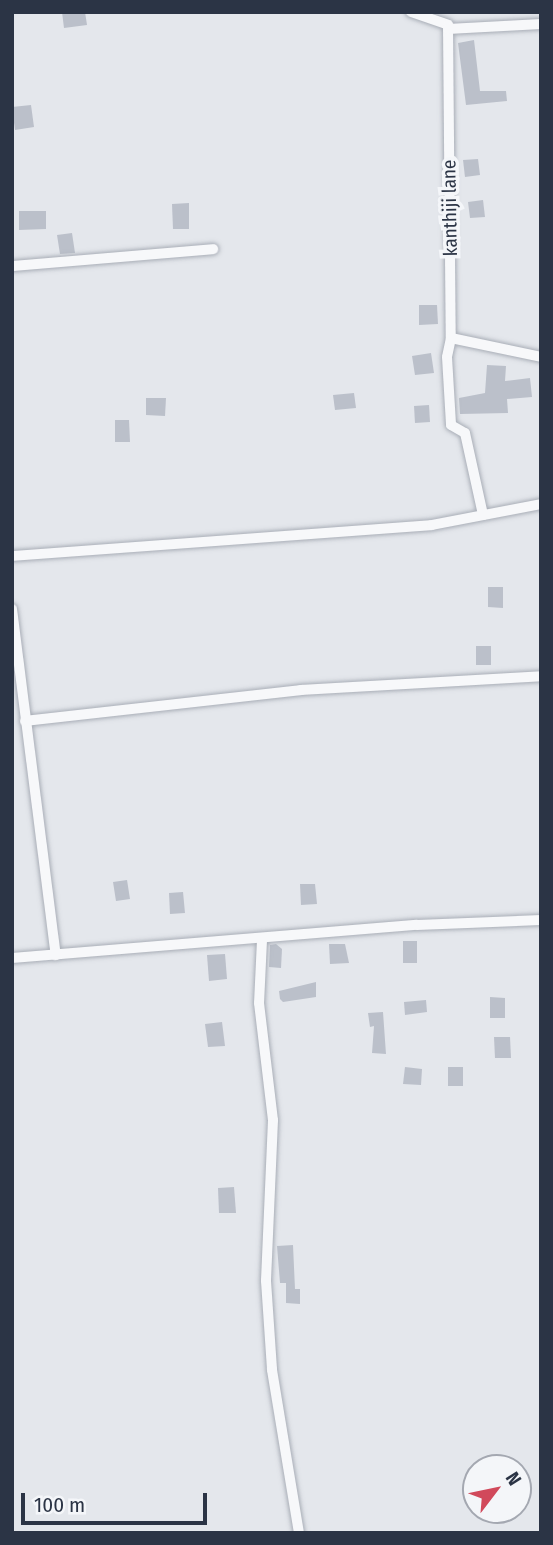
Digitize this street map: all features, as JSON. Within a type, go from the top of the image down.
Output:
[{"type":"street","points":[[411,12],[448,29],[541,24]]},
{"type":"street","name":"kanthiji lane","points":[[448,29],[451,338],[447,357],[451,425],[465,433],[483,515]]},
{"type":"street","points":[[12,266],[213,249]]},
{"type":"street","points":[[451,338],[541,357]]},
{"type":"street","points":[[12,556],[276,539],[432,525],[541,504]]},
{"type":"street","points":[[12,609],[57,955]]},
{"type":"street","points":[[25,721],[300,690],[541,676]]},
{"type":"street","points":[[12,958],[262,940],[417,925],[541,920]]},
{"type":"street","points":[[262,940],[260,1003],[273,1119],[266,1281],[272,1370],[299,1533]]},
{"type":"building","points":[[62,12],[85,12],[87,25],[64,28]]},
{"type":"building","points":[[474,40],[480,91],[506,91],[507,101],[466,105],[458,43]]},
{"type":"building","points":[[31,105],[34,127],[15,130],[12,107]]},
{"type":"building","points":[[478,159],[480,175],[465,177],[463,160]]},
{"type":"building","points":[[483,200],[485,217],[470,218],[468,202]]},
{"type":"building","points":[[189,203],[189,229],[173,229],[172,204]]},
{"type":"building","points":[[19,211],[46,211],[46,229],[19,230]]},
{"type":"building","points":[[72,233],[75,253],[60,254],[57,235]]},
{"type":"building","points":[[419,305],[437,305],[438,324],[419,325]]},
{"type":"building","points":[[431,353],[434,373],[415,375],[412,356]]},
{"type":"building","points":[[487,365],[506,366],[505,381],[530,378],[532,397],[507,399],[508,413],[460,414],[459,398],[485,393]]},
{"type":"building","points":[[354,393],[356,408],[335,410],[333,395]]},
{"type":"building","points":[[146,398],[166,398],[165,416],[146,415]]},
{"type":"building","points":[[429,405],[430,422],[415,423],[414,406]]},
{"type":"building","points":[[115,420],[129,420],[130,442],[115,442]]},
{"type":"building","points":[[488,587],[503,587],[503,608],[488,607]]},
{"type":"building","points":[[476,646],[491,646],[491,665],[476,665]]},
{"type":"building","points":[[127,880],[130,899],[116,901],[113,882]]},
{"type":"building","points":[[300,884],[315,884],[317,904],[301,905]]},
{"type":"building","points":[[183,892],[185,913],[170,914],[169,893]]},
{"type":"building","points":[[403,941],[417,941],[417,963],[403,963]]},
{"type":"building","points":[[276,944],[282,949],[281,968],[269,967],[270,945]]},
{"type":"building","points":[[329,944],[345,944],[349,963],[330,964]]},
{"type":"building","points":[[225,954],[227,979],[209,981],[207,955]]},
{"type":"building","points":[[316,982],[316,997],[283,1002],[280,999],[279,991]]},
{"type":"building","points":[[490,997],[505,998],[505,1018],[490,1018]]},
{"type":"building","points":[[426,1000],[427,1012],[405,1015],[404,1002]]},
{"type":"building","points":[[383,1012],[386,1054],[372,1053],[374,1026],[370,1027],[368,1013]]},
{"type":"building","points":[[222,1022],[225,1046],[208,1047],[205,1024]]},
{"type":"building","points":[[494,1037],[510,1037],[511,1058],[495,1058]]},
{"type":"building","points":[[405,1067],[422,1069],[421,1085],[403,1084]]},
{"type":"building","points":[[448,1067],[463,1067],[463,1086],[448,1086]]},
{"type":"building","points":[[234,1187],[236,1213],[219,1213],[218,1188]]},
{"type":"building","points":[[293,1245],[295,1289],[300,1289],[300,1304],[286,1303],[286,1283],[280,1283],[277,1246]]}]
